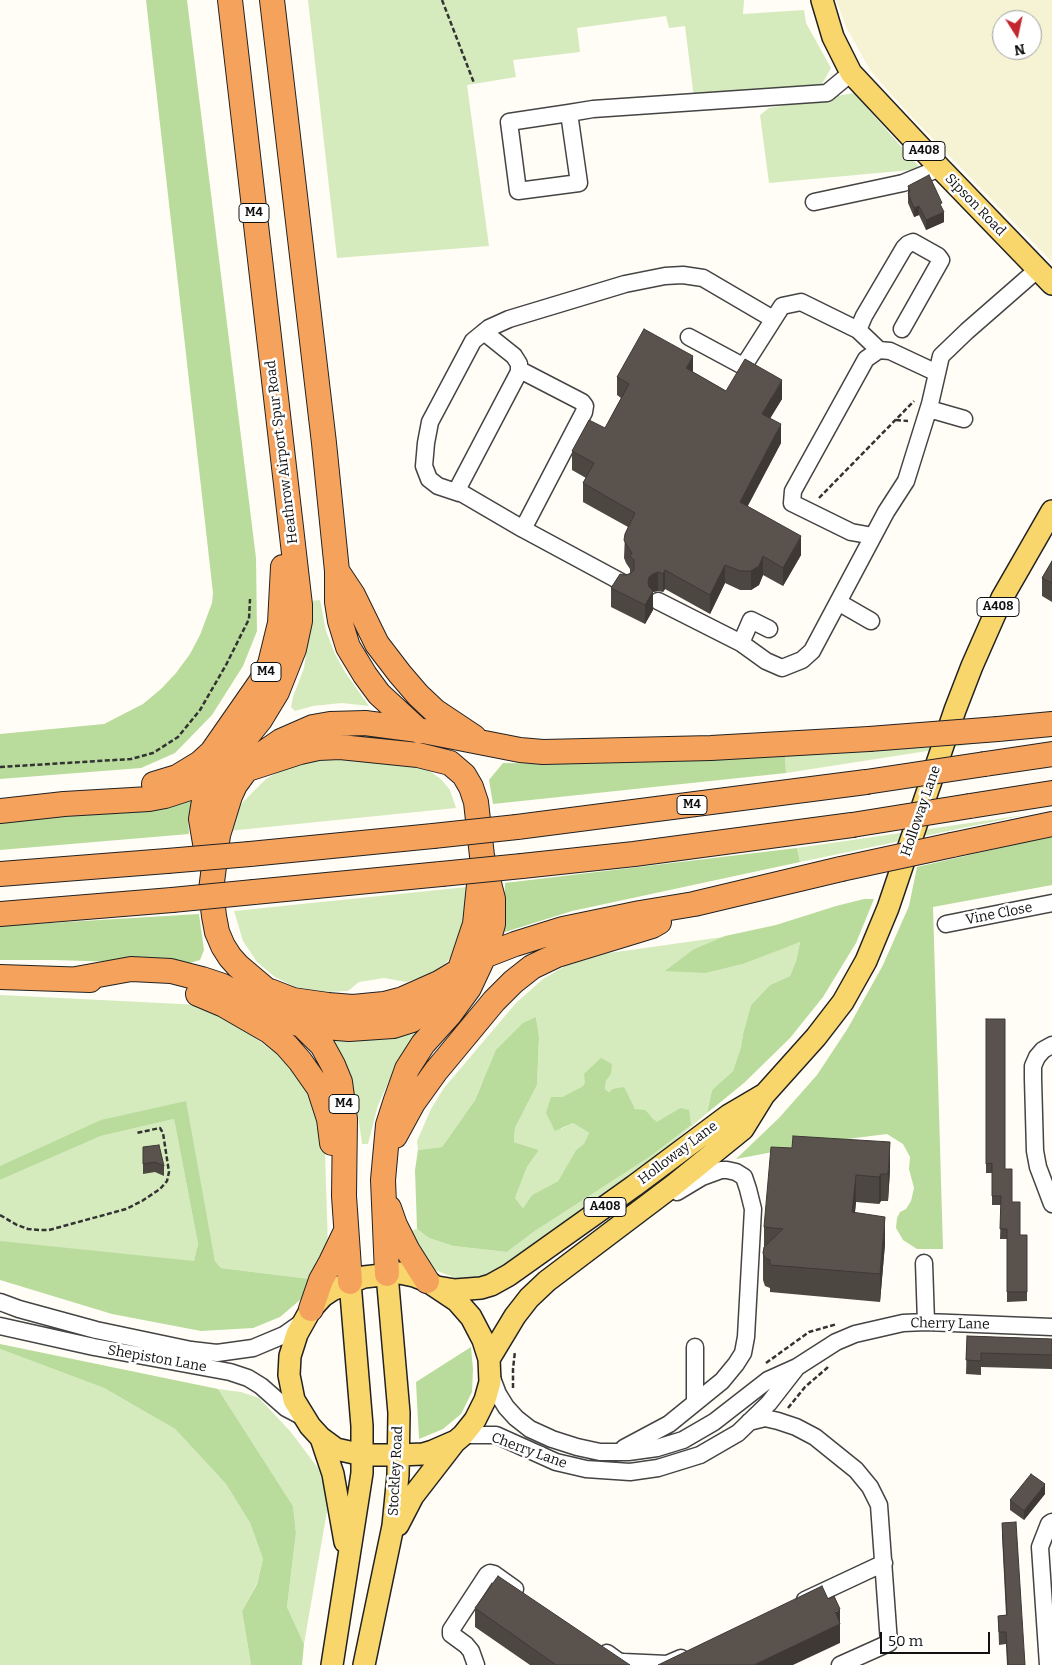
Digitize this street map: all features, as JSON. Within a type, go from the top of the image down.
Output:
[{"type":"highway","name":"Heathrow Airport Spur Road","points":[[212,878],[201,819],[204,801],[214,780],[232,754],[260,720],[277,692],[294,649],[300,620],[300,605],[230,0]]},
{"type":"highway","name":"M4","points":[[272,0],[306,281],[337,571],[337,602],[340,622],[348,647],[378,694],[464,775],[474,795],[482,856],[491,890],[494,916],[492,931],[484,956],[469,988],[424,1044],[408,1069],[388,1125],[383,1192],[386,1274]]},
{"type":"highway","name":"M4","points":[[64,804],[177,777],[200,763],[212,752],[226,733],[260,683],[270,664],[276,643],[282,604],[286,485]]},
{"type":"highway","name":"M4","points":[[337,571],[378,644],[400,674],[435,711],[484,743]]},
{"type":"highway","name":"M4","points":[[350,1282],[344,1196],[346,1128],[340,1082],[322,1045],[264,988],[238,966],[223,946],[217,932],[214,916],[211,890],[212,878],[218,835],[223,817],[235,785],[246,770],[262,754],[281,740],[313,727],[330,724],[365,723],[418,730],[520,750],[565,752],[712,748],[1052,724]]},
{"type":"highway","name":"M4","points":[[0,810],[149,799],[178,792],[300,752],[318,748],[340,747],[418,755],[450,763]]},
{"type":"highway","name":"M4","points":[[0,874],[250,854],[517,827],[866,782],[1052,754]]},
{"type":"highway","points":[[0,914],[172,900],[634,854],[852,825],[1052,793]]},
{"type":"highway","name":"M4","points":[[264,988],[294,1000],[311,1003],[353,1007],[370,1006],[403,999],[439,983],[484,956],[563,929],[694,904],[841,869],[1052,824]]},
{"type":"highway","name":"M4","points":[[76,978],[131,969],[171,971],[223,986],[282,1018],[301,1024],[337,1029],[370,1029],[393,1026],[412,1020],[436,1003],[448,989],[460,969],[475,924],[482,856]]},
{"type":"highway","name":"M4","points":[[386,1152],[413,1103],[436,1071],[513,982],[532,967],[557,955],[652,926],[694,904]]},
{"type":"highway","name":"M4","points":[[0,977],[76,978],[160,985],[182,989],[224,1005],[269,1031],[286,1045],[319,1088],[330,1119],[335,1167],[344,1196]]},
{"type":"highway","name":"M4","points":[[383,1192],[395,1225],[408,1251],[432,1284]]},
{"type":"highway","name":"M4","points":[[306,1316],[321,1280],[346,1231]]},
{"type":"main road","name":"Sipson Road","points":[[822,0],[833,37],[851,73],[1045,277]]},
{"type":"main road","name":"Holloway Lane","points":[[490,1366],[515,1316],[529,1298],[547,1281],[674,1185],[743,1129],[764,1095],[786,1072],[843,1002],[866,961],[888,908],[955,710],[972,666],[1002,598],[1052,510]]},
{"type":"main road","name":"Holloway Lane","points":[[432,1284],[455,1290],[481,1288],[492,1285],[509,1276],[729,1115],[764,1095]]},
{"type":"main road","name":"A408","points":[[388,1551],[396,1529],[413,1496],[470,1427],[482,1407],[488,1390],[490,1366],[483,1340],[471,1316],[463,1306],[432,1284],[407,1274],[386,1274],[364,1277],[322,1296],[306,1316],[290,1356],[289,1375],[294,1400],[303,1417],[321,1438],[336,1449],[362,1455],[399,1456],[422,1454],[459,1438]]},
{"type":"main road","name":"Stockley Road","points":[[364,1665],[394,1517],[399,1456],[399,1413],[386,1274]]},
{"type":"main road","name":"A408","points":[[332,1665],[361,1484],[362,1426],[350,1282]]},
{"type":"main road","name":"A408","points":[[321,1438],[333,1474],[348,1562]]},
{"type":"street","points":[[569,113],[578,183],[518,191],[509,122],[569,113],[592,110],[827,93],[851,73]]},
{"type":"street","points":[[814,202],[903,184],[940,168]]},
{"type":"street","points":[[858,330],[864,316],[904,248],[913,242],[938,256],[941,260],[902,329]]},
{"type":"street","points":[[625,584],[459,493],[438,486],[429,479],[424,466],[430,422],[474,340],[484,332],[510,318],[625,284],[665,276],[683,275],[702,278],[773,319]]},
{"type":"street","points":[[658,601],[741,643],[766,661],[782,668],[802,660],[812,651],[873,536],[906,481],[929,409],[941,356],[967,331],[1045,277]]},
{"type":"street","points":[[689,337],[741,365],[745,364],[782,306],[800,302],[858,330],[879,350],[890,351],[936,378]]},
{"type":"street","points":[[459,493],[458,488],[519,372],[519,364],[514,356],[484,332]]},
{"type":"street","points":[[873,536],[847,530],[792,503],[793,491],[866,359],[879,350]]},
{"type":"street","points":[[519,372],[524,372],[582,402],[585,406],[584,412],[522,529]]},
{"type":"street","points":[[929,409],[964,420]]},
{"type":"street","points":[[838,602],[871,621]]},
{"type":"street","points":[[741,643],[751,620],[769,629]]},
{"type":"street","name":"Vine Close","points":[[946,924],[1052,903]]},
{"type":"street","points":[[1052,1045],[1043,1050],[1037,1057],[1033,1066],[1032,1078],[1035,1151],[1038,1166],[1052,1204]]},
{"type":"street","points":[[615,1452],[669,1424],[722,1381],[743,1353],[746,1337],[753,1209],[744,1177],[736,1172],[727,1170],[702,1177],[620,1225]]},
{"type":"street","points":[[924,1263],[926,1322]]},
{"type":"street","name":"Shepiston Lane","points":[[0,1302],[19,1309],[106,1332],[191,1350],[217,1353],[253,1348],[284,1335],[306,1316]]},
{"type":"street","name":"Cherry Lane","points":[[490,1366],[502,1402],[522,1424],[538,1433],[564,1443],[590,1450],[615,1452],[644,1450],[683,1440],[714,1422],[768,1380],[797,1367],[829,1346],[855,1334],[903,1323],[926,1322],[1052,1328]]},
{"type":"street","name":"Shepiston Lane","points":[[0,1326],[94,1347],[230,1372],[248,1378],[261,1386],[286,1408],[303,1417]]},
{"type":"street","points":[[695,1347],[695,1403]]},
{"type":"street","name":"Cherry Lane","points":[[459,1438],[496,1435],[556,1462],[603,1472],[630,1472],[665,1467],[700,1455],[727,1440],[749,1422],[779,1392],[797,1367]]},
{"type":"street","points":[[749,1422],[765,1418],[796,1427],[815,1437],[856,1470],[870,1487],[879,1505],[890,1643],[840,1665]]},
{"type":"street","points":[[1048,1665],[1040,1547],[1051,1523]]},
{"type":"street","points":[[795,1604],[884,1563]]},
{"type":"street","points":[[476,1665],[471,1651],[451,1634],[451,1630],[487,1575],[490,1573],[494,1574],[525,1595]]},
{"type":"street","points":[[594,1644],[623,1662],[667,1664],[696,1651]]},
{"type":"path","points":[[442,0],[474,84]]},
{"type":"path","points":[[813,504],[936,378]]},
{"type":"path","points":[[0,768],[131,759],[153,752],[178,737],[200,710],[226,666],[249,619],[250,599]]},
{"type":"path","points":[[0,1215],[17,1225],[48,1230],[126,1209],[142,1201],[160,1189],[166,1181],[169,1172],[164,1133],[160,1128],[136,1134]]},
{"type":"path","points":[[514,1393],[513,1369],[516,1346]]},
{"type":"shaded area","points":[[836,0],[1052,0],[1052,262],[903,108],[870,70],[846,27]]},
{"type":"green space","points":[[146,0],[187,0],[256,558],[257,631],[243,666],[212,715],[175,753],[141,768],[0,779],[0,734],[104,724],[143,704],[161,689],[190,654],[200,635],[212,603],[213,593]]},
{"type":"green space","points":[[308,0],[744,0],[743,14],[804,10],[806,23],[831,68],[822,84],[694,98],[685,26],[669,28],[666,16],[577,28],[580,52],[513,60],[516,77],[467,85],[489,246],[337,258]]},
{"type":"green space","points":[[854,93],[921,169],[769,183],[760,115],[769,108]]},
{"type":"green space","points":[[320,600],[326,631],[335,654],[369,706],[342,703],[313,706],[295,711],[291,707],[304,668],[311,601]]},
{"type":"green space","points":[[998,740],[786,773],[785,755]]},
{"type":"green space","points":[[785,755],[786,773],[493,804],[489,780],[503,763],[567,764]]},
{"type":"green space","points":[[318,757],[414,765],[428,770],[441,779],[450,790],[456,808],[228,831],[232,816],[240,805],[266,779],[280,771]]},
{"type":"green space","points":[[193,798],[188,818],[189,834],[0,850],[0,823],[91,814]]},
{"type":"green space","points":[[1025,815],[800,862],[797,848]]},
{"type":"green space","points":[[1052,836],[1052,885],[933,907],[943,1249],[917,1249],[903,1240],[896,1228],[897,1218],[911,1201],[914,1188],[909,1169],[910,1157],[903,1144],[887,1134],[831,1141],[736,1159],[779,1118],[817,1075],[848,1028],[883,965],[909,906],[917,867]]},
{"type":"green space","points":[[797,848],[800,862],[572,911],[502,933],[505,883]]},
{"type":"green space","points":[[467,887],[460,944],[447,962],[429,975],[406,982],[384,978],[359,982],[348,991],[326,992],[295,987],[275,977],[257,962],[243,941],[234,911]]},
{"type":"green space","points":[[864,899],[874,899],[856,943],[823,997],[790,1038],[744,1083],[707,1113],[712,1090],[733,1071],[751,1005],[770,985],[790,976],[796,961],[800,942],[743,964],[706,973],[665,971],[694,949],[725,936],[776,925]]},
{"type":"green space","points":[[199,914],[204,950],[200,960],[186,964],[0,960],[0,926]]},
{"type":"green space","points":[[723,937],[694,949],[706,973],[743,964],[800,941],[796,961],[790,976],[770,985],[751,1005],[733,1071],[712,1090],[707,1113],[645,1166],[504,1267],[487,1276],[473,1280],[458,1279],[430,1268],[408,1231],[417,1229],[429,1238],[453,1246],[507,1252],[535,1231],[651,1156],[691,1125],[680,1108],[657,1123],[653,1117],[636,1109],[605,1089],[606,1081],[611,1074],[585,1082],[583,1086],[562,1097],[561,1129],[573,1123],[589,1133],[584,1145],[576,1150],[558,1181],[532,1195],[523,1208],[515,1198],[527,1167],[539,1150],[514,1142],[515,1128],[537,1085],[539,1037],[536,1017],[482,1083],[475,1100],[442,1147],[418,1150],[417,1141],[431,1109],[444,1088],[516,1003],[543,979],[565,966],[609,953]]},
{"type":"green space","points":[[0,995],[201,1005],[220,1013],[294,1066],[307,1086],[318,1113],[325,1151],[328,1249],[310,1279],[221,1268],[215,1261],[185,1101],[0,1166]]},
{"type":"green space","points":[[536,1017],[539,1037],[537,1085],[515,1128],[514,1142],[539,1150],[527,1167],[515,1198],[523,1208],[532,1195],[558,1181],[576,1150],[584,1144],[589,1133],[573,1123],[555,1131],[546,1113],[551,1097],[562,1097],[583,1086],[585,1082],[584,1074],[601,1058],[612,1064],[611,1074],[606,1081],[605,1089],[609,1092],[613,1089],[624,1087],[635,1109],[645,1110],[657,1122],[680,1108],[689,1110],[691,1125],[651,1156],[535,1231],[507,1252],[453,1246],[429,1238],[417,1229],[415,1170],[418,1150],[442,1147],[475,1100],[496,1050],[523,1023]]},
{"type":"green space","points":[[417,1031],[417,1038],[401,1060],[378,1105],[368,1144],[362,1144],[357,1107],[351,1083],[326,1040],[395,1036]]},
{"type":"green space","points":[[186,1101],[215,1261],[221,1268],[310,1279],[307,1294],[280,1317],[253,1328],[201,1331],[112,1314],[0,1280],[0,1241],[194,1261],[198,1244],[174,1119],[101,1136],[0,1180],[0,1166],[101,1120]]},
{"type":"green space","points":[[174,1119],[198,1244],[194,1262],[0,1242],[0,1180],[101,1136]]},
{"type":"green space","points":[[0,1344],[218,1389],[293,1506],[296,1533],[287,1607],[304,1644],[302,1665],[251,1665],[242,1611],[257,1584],[263,1559],[250,1523],[226,1484],[175,1429],[104,1388],[0,1349]]},
{"type":"green space","points":[[471,1347],[473,1369],[472,1392],[461,1414],[443,1429],[419,1439],[416,1382]]},
{"type":"green space","points":[[0,1349],[104,1388],[175,1429],[226,1484],[250,1523],[263,1559],[257,1583],[242,1611],[251,1665],[0,1665]]},
{"type":"green space","points":[[218,1389],[241,1392],[259,1398],[290,1431],[318,1468],[325,1490],[327,1511],[304,1644],[287,1607],[296,1533],[293,1506]]},
{"type":"building","points":[[929,175],[942,203],[940,204],[944,212],[926,220],[919,206],[914,208],[908,193],[910,192],[908,186]]},
{"type":"building","points":[[644,329],[693,356],[686,368],[726,391],[745,359],[782,380],[762,414],[781,424],[740,502],[801,536],[783,568],[763,556],[759,566],[751,571],[740,571],[725,565],[710,595],[665,570],[663,574],[658,572],[649,577],[649,587],[653,591],[645,605],[611,588],[620,574],[626,575],[634,570],[634,560],[630,556],[632,553],[624,540],[635,513],[583,483],[594,463],[572,451],[589,420],[605,428],[629,384],[617,377]]},
{"type":"building","points":[[1052,561],[1052,583],[1042,578]]},
{"type":"building","points":[[986,1019],[1005,1019],[1005,1169],[1012,1169],[1012,1202],[1020,1202],[1020,1235],[1027,1235],[1027,1292],[1007,1292],[1007,1229],[1000,1229],[1001,1196],[992,1196],[992,1163],[986,1164]]},
{"type":"building","points":[[793,1136],[890,1142],[888,1174],[881,1174],[879,1177],[856,1175],[852,1212],[885,1217],[880,1274],[770,1265],[770,1260],[765,1258],[763,1253],[764,1247],[783,1229],[764,1227],[771,1147],[792,1148]]},
{"type":"building","points":[[159,1145],[164,1166],[155,1162],[143,1164],[143,1147]]},
{"type":"building","points":[[967,1336],[1052,1339],[1052,1355],[981,1353],[981,1361],[966,1360]]},
{"type":"building","points":[[1031,1474],[1045,1484],[1024,1511],[1010,1500]]},
{"type":"building","points":[[1016,1522],[1025,1665],[1008,1665],[1006,1632],[999,1632],[998,1616],[1007,1615],[1002,1523]]},
{"type":"building","points":[[498,1576],[630,1665],[556,1665],[475,1608]]},
{"type":"building","points":[[822,1586],[828,1599],[834,1596],[840,1609],[835,1611],[840,1624],[754,1665],[658,1665]]}]
